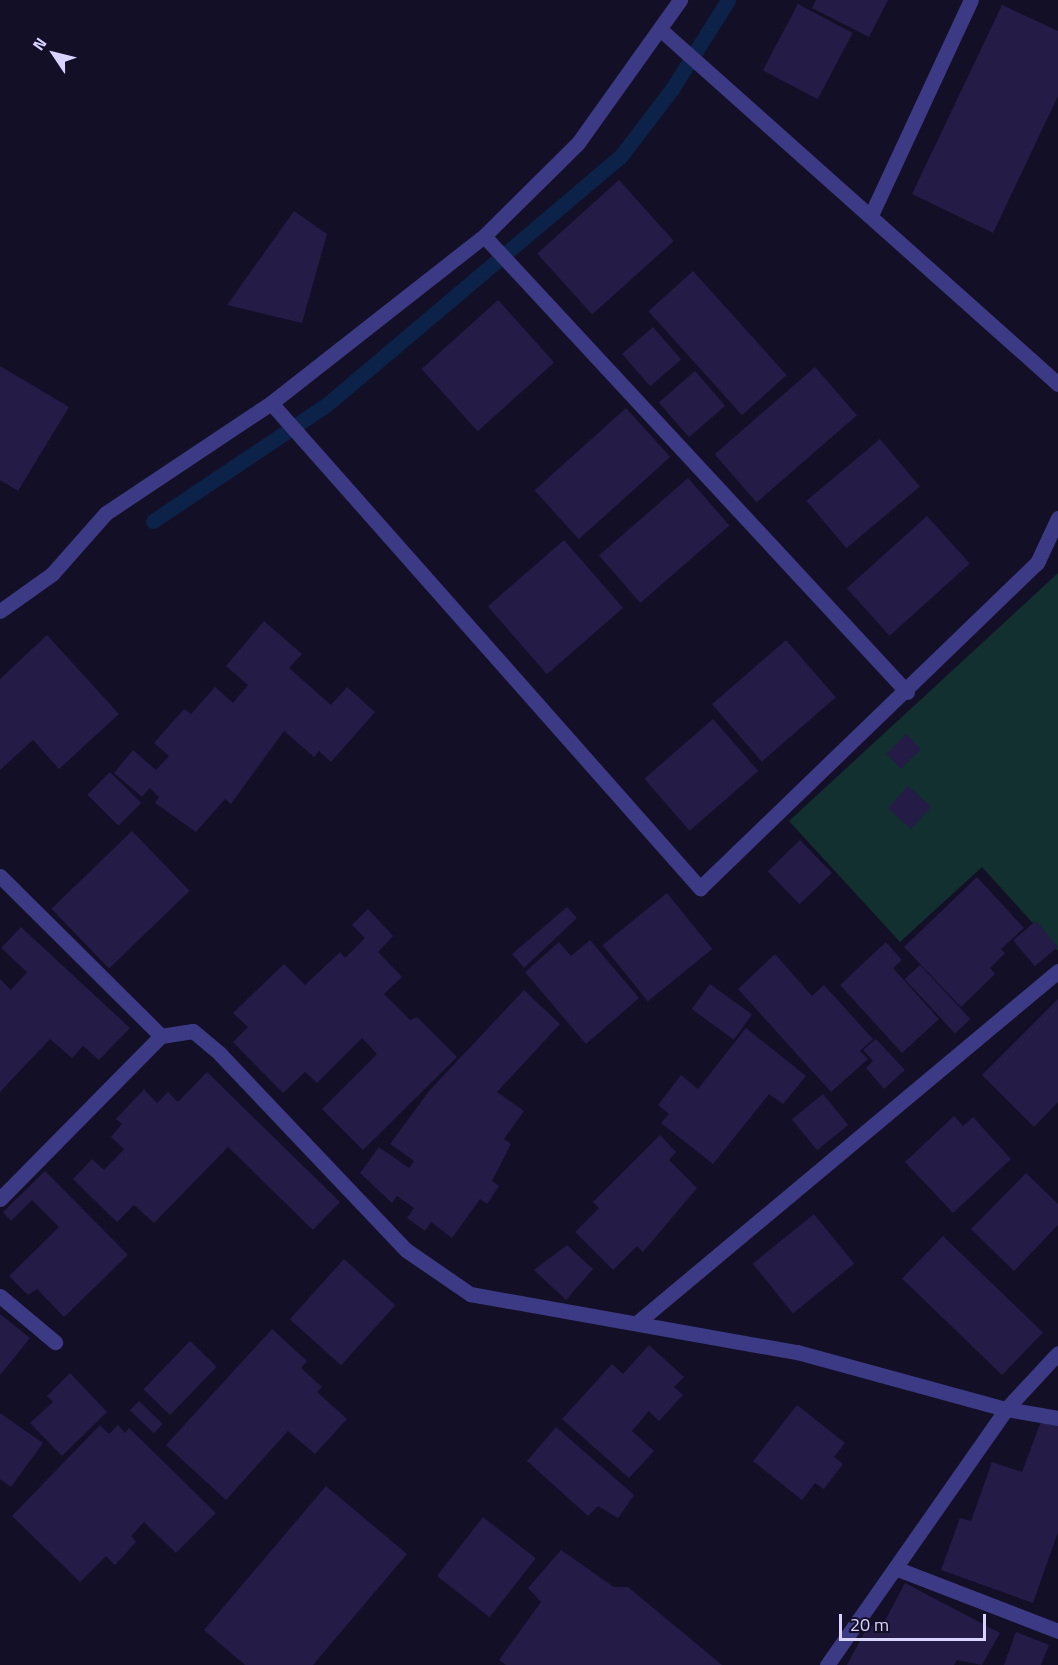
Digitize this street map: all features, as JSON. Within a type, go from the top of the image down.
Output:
[{"type":"street","points":[[0,611],[52,574],[106,513],[271,403],[484,236],[578,144],[661,30],[680,0]]},
{"type":"street","points":[[871,215],[971,0]]},
{"type":"street","points":[[661,30],[1058,384]]},
{"type":"street","points":[[484,236],[907,692]]},
{"type":"street","points":[[271,403],[700,888],[907,692],[1037,563],[1058,519]]},
{"type":"street","points":[[0,876],[161,1036]]},
{"type":"street","points":[[639,1321],[1058,971]]},
{"type":"street","points":[[0,1199],[161,1036],[193,1031],[406,1250],[470,1294],[639,1321],[797,1352],[1006,1409],[1058,1418]]},
{"type":"street","points":[[0,1296],[55,1341]]},
{"type":"street","points":[[827,1665],[1006,1409],[1058,1353]]},
{"type":"street","points":[[895,1568],[1058,1631]]},
{"type":"green space","points":[[1058,573],[1058,951],[982,867],[900,942],[789,821]]},
{"type":"building","points":[[816,0],[888,0],[869,37],[812,8]]},
{"type":"building","points":[[798,4],[853,33],[818,99],[763,70]]},
{"type":"building","points":[[1002,5],[1058,31],[1058,96],[993,233],[912,194]]},
{"type":"building","points":[[619,180],[674,241],[592,315],[537,254]]},
{"type":"building","points":[[294,211],[327,234],[302,323],[227,305]]},
{"type":"building","points":[[693,271],[787,375],[742,415],[648,311]]},
{"type":"building","points":[[498,300],[554,362],[478,431],[421,369]]},
{"type":"building","points":[[653,327],[681,359],[650,386],[622,354]]},
{"type":"building","points":[[0,366],[69,407],[18,491],[0,480]]},
{"type":"building","points":[[815,367],[857,415],[757,503],[715,454]]},
{"type":"building","points":[[695,371],[725,406],[689,437],[659,402]]},
{"type":"building","points":[[626,408],[670,457],[579,539],[535,490]]},
{"type":"building","points":[[880,439],[920,486],[846,548],[806,501]]},
{"type":"building","points":[[688,478],[729,526],[640,603],[599,555]]},
{"type":"building","points":[[927,516],[970,564],[890,636],[847,588]]},
{"type":"building","points":[[564,540],[623,608],[547,674],[488,606]]},
{"type":"building","points":[[264,621],[302,654],[289,668],[331,705],[347,687],[375,712],[331,762],[319,751],[314,757],[284,731],[231,804],[225,799],[196,832],[155,803],[159,797],[150,788],[142,797],[114,773],[133,750],[156,770],[169,756],[154,743],[184,709],[191,714],[215,687],[233,703],[248,685],[226,666]]},
{"type":"building","points":[[47,635],[119,714],[59,769],[33,740],[0,770],[0,679]]},
{"type":"building","points":[[786,640],[836,697],[762,762],[712,704]]},
{"type":"building","points":[[713,719],[758,771],[690,831],[644,779]]},
{"type":"building","points":[[906,734],[921,749],[901,769],[886,754]]},
{"type":"building","points":[[110,772],[141,803],[118,826],[87,795]]},
{"type":"building","points":[[908,786],[931,807],[911,829],[888,808]]},
{"type":"building","points":[[132,831],[190,891],[109,969],[51,909]]},
{"type":"building","points":[[800,840],[832,873],[800,904],[768,871]]},
{"type":"building","points":[[977,877],[1024,928],[1001,949],[1005,953],[990,968],[995,974],[961,1007],[904,947]]},
{"type":"building","points":[[667,893],[712,949],[648,1001],[602,945]]},
{"type":"building","points":[[567,907],[577,918],[524,968],[512,954]]},
{"type":"building","points":[[368,909],[393,936],[378,952],[402,977],[384,994],[410,1020],[417,1017],[457,1057],[363,1150],[322,1109],[377,1054],[362,1038],[317,1083],[305,1072],[283,1093],[233,1042],[248,1027],[233,1013],[284,964],[305,985],[340,952],[345,958],[365,938],[352,925]]},
{"type":"building","points":[[1036,921],[1058,947],[1035,966],[1013,940]]},
{"type":"building","points":[[21,927],[130,1028],[99,1060],[83,1046],[72,1058],[50,1039],[0,1092],[0,979],[11,990],[27,972],[1,948]]},
{"type":"building","points":[[590,940],[639,998],[586,1044],[525,972],[559,942],[571,956]]},
{"type":"building","points":[[886,942],[902,960],[893,968],[939,1019],[902,1053],[840,985]]},
{"type":"building","points":[[775,954],[812,996],[824,985],[873,1039],[860,1051],[868,1059],[831,1092],[738,989]]},
{"type":"building","points":[[920,965],[970,1019],[955,1033],[905,979]]},
{"type":"building","points":[[710,984],[752,1015],[734,1040],[692,1009]]},
{"type":"building","points":[[524,990],[560,1024],[497,1092],[524,1111],[504,1139],[511,1144],[492,1181],[499,1186],[487,1204],[480,1199],[452,1238],[431,1222],[425,1231],[407,1218],[414,1208],[397,1196],[392,1203],[360,1173],[379,1147],[409,1168],[414,1161],[390,1144],[429,1091]]},
{"type":"building","points":[[1058,999],[1058,1102],[1034,1127],[982,1075]]},
{"type":"building","points":[[746,1028],[806,1076],[783,1104],[769,1094],[713,1164],[661,1123],[669,1114],[658,1105],[681,1075],[698,1089]]},
{"type":"building","points":[[876,1039],[905,1070],[884,1089],[866,1068],[873,1061],[863,1050]]},
{"type":"building","points":[[207,1072],[340,1202],[313,1230],[228,1147],[154,1223],[134,1205],[117,1222],[73,1179],[92,1159],[104,1170],[124,1149],[111,1137],[122,1124],[116,1119],[144,1089],[157,1103],[168,1092],[178,1102]]},
{"type":"building","points":[[823,1094],[848,1125],[817,1150],[792,1119]]},
{"type":"building","points":[[954,1116],[963,1126],[973,1117],[1011,1159],[953,1213],[905,1162]]},
{"type":"building","points":[[660,1135],[676,1152],[669,1160],[697,1188],[643,1252],[637,1246],[613,1270],[575,1232],[599,1208],[593,1202]]},
{"type":"building","points":[[45,1171],[128,1255],[64,1317],[37,1289],[28,1295],[9,1276],[59,1227],[32,1200],[11,1221],[3,1212]]},
{"type":"building","points":[[1026,1173],[1058,1204],[1058,1225],[1014,1271],[971,1229]]},
{"type":"building","points":[[814,1214],[854,1264],[793,1313],[753,1264]]},
{"type":"building","points":[[943,1236],[1043,1333],[1002,1375],[902,1278]]},
{"type":"building","points":[[567,1245],[593,1269],[566,1300],[534,1270]]},
{"type":"building","points":[[344,1259],[395,1305],[341,1365],[290,1319]]},
{"type":"building","points":[[0,1314],[30,1338],[1,1374],[0,1373]]},
{"type":"building","points":[[272,1329],[307,1361],[301,1368],[322,1387],[317,1392],[347,1419],[315,1454],[288,1431],[226,1500],[166,1445]]},
{"type":"building","points":[[190,1341],[217,1367],[170,1415],[143,1389]]},
{"type":"building","points":[[649,1345],[684,1377],[674,1387],[683,1395],[659,1421],[649,1411],[632,1431],[654,1451],[629,1478],[562,1419],[612,1364],[623,1374]]},
{"type":"building","points":[[70,1373],[107,1412],[62,1456],[30,1423],[53,1402],[47,1396]]},
{"type":"building","points":[[139,1401],[163,1424],[154,1433],[130,1410]]},
{"type":"building","points":[[797,1405],[845,1443],[834,1457],[843,1464],[824,1489],[815,1483],[802,1500],[753,1461]]},
{"type":"building","points":[[0,1413],[43,1443],[11,1487],[0,1479]]},
{"type":"building","points":[[1042,1419],[1058,1425],[1058,1532],[1033,1603],[941,1570],[960,1518],[971,1521],[992,1462],[1022,1472]]},
{"type":"building","points":[[100,1425],[109,1434],[118,1425],[125,1433],[129,1428],[216,1513],[176,1553],[144,1522],[131,1536],[136,1542],[115,1565],[106,1556],[80,1582],[12,1516]]},
{"type":"building","points":[[556,1427],[634,1495],[618,1518],[598,1506],[588,1516],[527,1461]]},
{"type":"building","points":[[326,1486],[407,1554],[313,1665],[245,1665],[204,1630]]},
{"type":"building","points":[[483,1517],[536,1558],[490,1617],[437,1576]]},
{"type":"building","points":[[561,1550],[614,1587],[628,1587],[722,1665],[506,1665],[499,1660],[541,1602],[528,1588]]},
{"type":"building","points":[[905,1583],[1000,1633],[982,1665],[957,1660],[954,1665],[847,1665],[869,1624],[880,1630]]},
{"type":"building","points":[[1016,1632],[1049,1645],[1041,1665],[1004,1665]]},
{"type":"waterway","points":[[153,521],[325,406],[620,157],[672,89],[728,0]]}]
